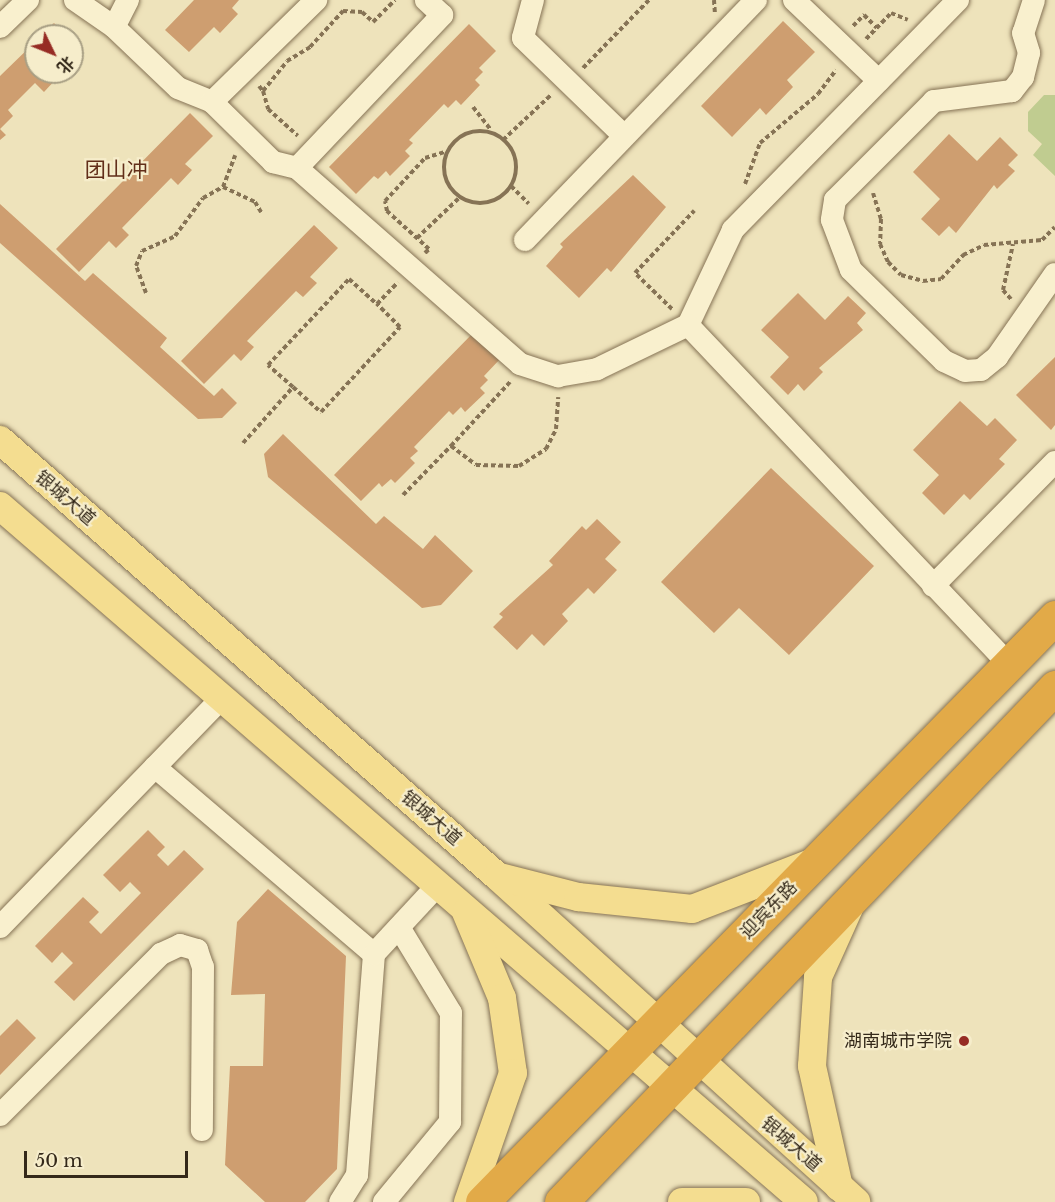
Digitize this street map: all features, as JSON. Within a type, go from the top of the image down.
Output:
[{"type":"highway","name":"迎宾东路","points":[[482,1202],[1055,617]]},
{"type":"highway","points":[[561,1202],[857,890],[1055,687]]},
{"type":"main road","name":"银城大道","points":[[0,440],[497,876],[695,1060],[848,1194]]},
{"type":"main road","name":"银城大道","points":[[0,506],[804,1202]]},
{"type":"main road","points":[[497,876],[578,897],[692,909],[816,862]]},
{"type":"main road","points":[[848,1194],[812,1066],[818,977],[857,890]]},
{"type":"main road","points":[[464,907],[502,998],[513,1073],[468,1202]]},
{"type":"main road","points":[[682,1202],[746,1202]]},
{"type":"street","points":[[0,27],[28,0]]},
{"type":"street","points":[[75,0],[114,27],[178,88],[212,102],[273,162],[297,168],[410,269],[526,366],[558,375],[597,369],[688,325],[733,230],[958,0]]},
{"type":"street","points":[[114,27],[128,0]]},
{"type":"street","points":[[212,102],[316,0]]},
{"type":"street","points":[[297,168],[442,15],[426,0]]},
{"type":"street","points":[[533,0],[523,38],[623,135]]},
{"type":"street","points":[[525,240],[623,135],[756,0]]},
{"type":"street","points":[[794,0],[879,81]]},
{"type":"street","points":[[1034,0],[1023,33],[1029,53],[1023,77],[1012,91],[934,101],[836,200],[832,220],[851,270],[944,361],[965,371],[981,370],[1028,314],[1055,274]]},
{"type":"street","points":[[688,325],[1009,664]]},
{"type":"street","points":[[933,586],[1055,462]]},
{"type":"street","points":[[0,927],[222,698]]},
{"type":"street","points":[[155,766],[374,954]]},
{"type":"street","points":[[340,1202],[357,1175],[374,954],[438,885]]},
{"type":"street","points":[[384,1202],[450,1122],[452,1013],[399,927]]},
{"type":"street","points":[[0,1115],[161,954],[180,945],[197,950],[203,967],[202,1130]]},
{"type":"path","points":[[263,91],[343,11],[362,12],[373,22],[395,0]]},
{"type":"path","points":[[745,184],[760,143],[818,94],[891,13],[903,16],[924,36]]},
{"type":"path","points":[[845,20],[852,27],[864,15],[877,28]]},
{"type":"path","points":[[244,71],[263,91],[268,109],[314,150]]},
{"type":"path","points":[[445,152],[448,184],[459,198],[481,204],[498,199],[511,186],[518,168],[513,150],[491,130],[473,107]]},
{"type":"path","points":[[376,304],[429,249],[387,211],[385,201],[425,158],[445,152],[456,138],[491,130]]},
{"type":"path","points":[[146,293],[136,266],[142,251],[175,236],[203,198],[223,187],[229,162],[248,137]]},
{"type":"path","points":[[859,176],[876,198],[880,244],[901,275],[923,281],[941,279],[963,255],[984,245],[1042,240],[1055,227]]},
{"type":"path","points":[[223,187],[255,202],[261,213]]},
{"type":"path","points":[[417,238],[459,198]]},
{"type":"path","points":[[688,325],[635,273],[694,211]]},
{"type":"path","points":[[1013,244],[1003,290],[1028,314]]},
{"type":"path","points":[[349,279],[400,327],[321,412],[293,387],[268,364],[349,279]]},
{"type":"path","points":[[404,495],[526,366]]},
{"type":"path","points":[[451,446],[476,465],[519,466],[546,449],[556,429],[558,375]]},
{"type":"path","points":[[243,443],[293,387]]},
{"type":"green space","points":[[1044,95],[1055,95],[1055,176],[1033,155],[1042,144],[1028,131],[1028,112]]},
{"type":"building","points":[[194,0],[239,0],[232,8],[238,14],[220,33],[214,27],[189,52],[165,30]]},
{"type":"building","points":[[783,21],[815,52],[787,80],[793,87],[766,115],[760,108],[732,137],[701,106]]},
{"type":"building","points":[[469,24],[496,51],[479,68],[483,72],[475,80],[480,85],[461,105],[456,100],[448,108],[444,104],[409,140],[413,143],[405,151],[410,156],[390,176],[386,171],[378,179],[374,176],[356,194],[329,167]]},
{"type":"building","points":[[24,53],[24,84],[34,84],[8,110],[13,116],[0,129],[0,76]]},
{"type":"building","points":[[36,84],[51,84],[44,92]]},
{"type":"building","points":[[190,113],[213,136],[185,164],[192,170],[178,185],[171,178],[122,228],[129,235],[116,248],[109,241],[79,272],[56,249]]},
{"type":"building","points":[[0,129],[6,135],[0,140]]},
{"type":"building","points":[[949,134],[977,161],[1000,137],[1018,155],[1008,165],[1015,171],[997,189],[994,185],[956,233],[949,226],[939,236],[921,219],[940,199],[913,172]]},
{"type":"building","points":[[633,175],[666,207],[611,272],[607,268],[579,298],[546,266],[563,247],[560,244]]},
{"type":"building","points":[[0,204],[85,281],[93,273],[167,338],[160,347],[214,396],[222,388],[237,403],[222,418],[198,419],[0,243]]},
{"type":"building","points":[[314,225],[338,248],[310,277],[317,283],[303,297],[296,291],[247,341],[254,347],[241,361],[234,354],[204,384],[181,361]]},
{"type":"building","points":[[798,293],[825,320],[848,296],[866,313],[857,323],[863,330],[819,368],[823,372],[804,391],[798,384],[788,395],[770,377],[789,357],[761,330]]},
{"type":"building","points":[[474,332],[501,358],[484,376],[488,380],[480,388],[485,393],[465,412],[461,407],[453,415],[449,411],[414,447],[418,451],[410,458],[415,463],[395,483],[391,479],[382,487],[379,483],[361,501],[334,475]]},
{"type":"building","points":[[1055,357],[1055,425],[1051,430],[1016,395]]},
{"type":"building","points":[[960,401],[987,426],[995,418],[1017,440],[999,459],[1005,464],[970,500],[964,494],[944,515],[922,493],[939,475],[913,450]]},
{"type":"building","points":[[283,434],[376,524],[384,516],[423,549],[435,535],[473,571],[441,605],[422,608],[268,477],[264,454]]},
{"type":"building","points":[[771,468],[874,566],[789,655],[739,608],[714,633],[661,582]]},
{"type":"building","points":[[597,519],[621,542],[605,559],[617,570],[594,594],[588,588],[562,614],[568,621],[544,646],[532,634],[517,650],[493,627],[503,617],[499,614],[553,565],[549,561],[582,526],[586,530]]},
{"type":"building","points":[[148,830],[165,847],[157,855],[168,866],[184,850],[204,869],[74,1001],[54,982],[73,963],[62,952],[52,963],[35,946],[83,897],[99,912],[89,922],[101,934],[141,893],[130,882],[120,892],[103,875]]},
{"type":"building","points":[[268,889],[346,956],[337,1169],[305,1202],[265,1202],[225,1165],[230,1066],[263,1066],[265,994],[231,995],[237,922]]},
{"type":"building","points":[[17,1019],[36,1038],[0,1075],[0,1036]]},
{"type":"place","name":"湖南城市学院","points":[[964,1041]]},
{"type":"district","name":"团山冲","points":[[116,170]]}]
